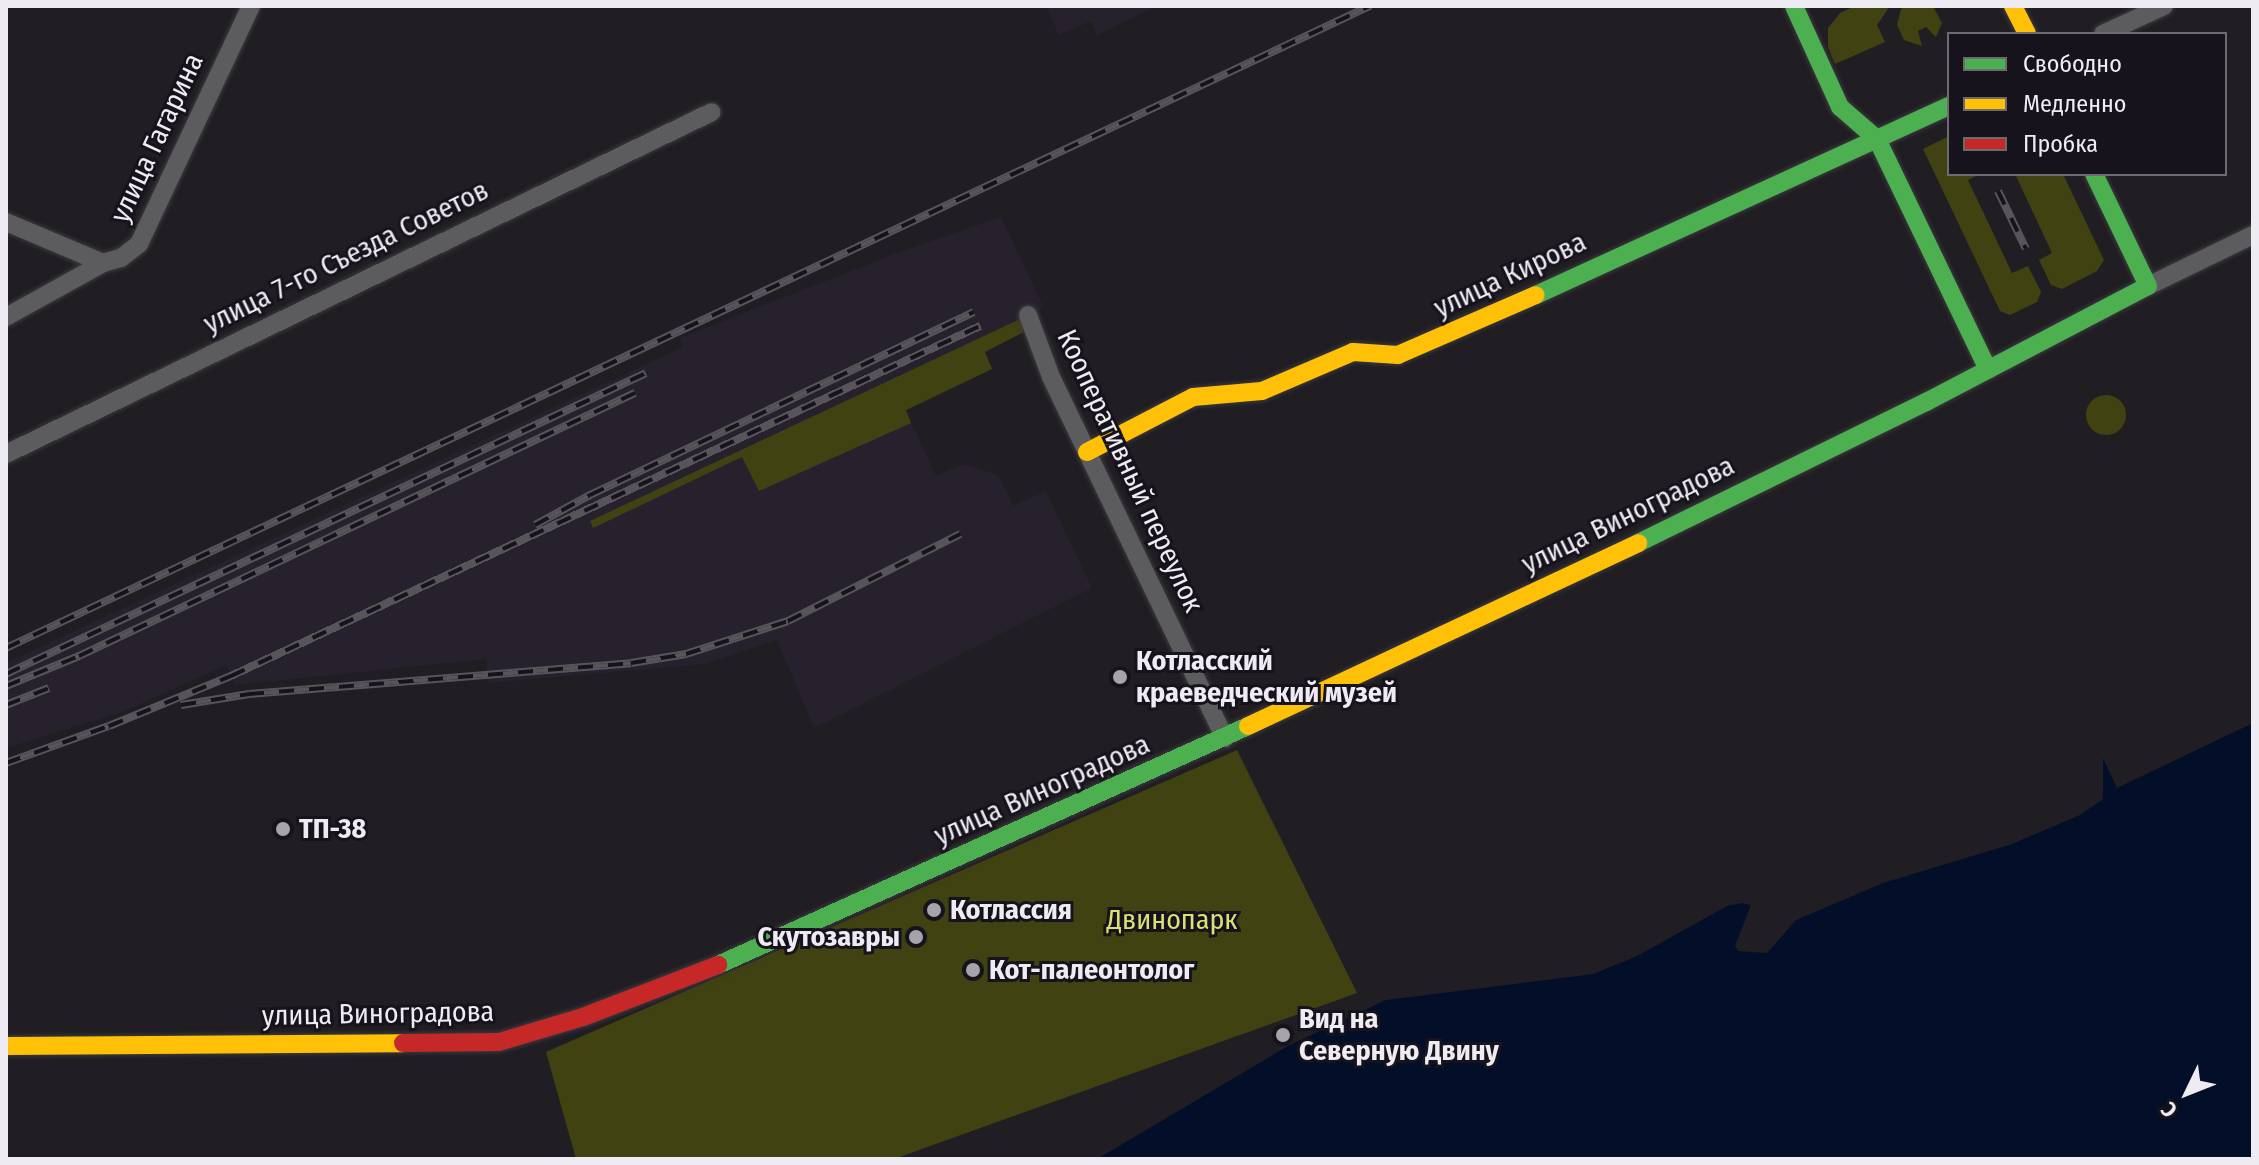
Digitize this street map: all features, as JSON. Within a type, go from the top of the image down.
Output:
[{"type":"main road","points":[[1794,6],[1840,107],[1877,139],[1988,370]]},
{"type":"main road","points":[[2013,6],[2026,32]]},
{"type":"main road","name":"улица Кирова","points":[[1087,452],[1193,397],[1206,393],[1246,395],[1262,391],[1353,352],[1398,355],[1420,348],[1947,107]]},
{"type":"main road","points":[[2095,176],[2148,286]]},
{"type":"main road","name":"улица Виноградова","points":[[6,1046],[499,1042],[583,1017],[757,950],[1225,738],[1600,561],[1988,370],[2148,286]]},
{"type":"street","name":"улица Гагарина","points":[[6,317],[103,263],[121,258],[139,244],[251,6]]},
{"type":"street","points":[[2107,32],[2164,6]]},
{"type":"street","name":"улица 7-го Съезда Советов","points":[[6,454],[712,112]]},
{"type":"street","points":[[6,222],[103,263]]},
{"type":"street","name":"улица Виноградова","points":[[2148,286],[2253,235]]},
{"type":"street","name":"Кооперативный переулок","points":[[1028,315],[1051,377],[1225,738]]},
{"type":"shaded area","points":[[1046,6],[1157,6],[1097,35],[1091,21],[1059,35]]},
{"type":"shaded area","points":[[1001,217],[1044,308],[1021,318],[1026,331],[985,352],[992,369],[906,411],[936,476],[964,464],[998,475],[1014,506],[1046,491],[1092,588],[814,728],[777,640],[705,664],[487,683],[486,659],[235,685],[226,665],[125,711],[6,748],[6,663],[683,347],[680,338],[905,250]]},
{"type":"green space","points":[[1855,6],[1890,6],[1877,25],[1885,42],[1835,64],[1828,47],[1828,28],[1840,13]]},
{"type":"green space","points":[[1908,6],[1934,8],[1942,23],[1936,37],[1926,27],[1918,31],[1922,46],[1904,40],[1897,25],[1901,9]]},
{"type":"green space","points":[[1947,137],[1947,176],[1976,176],[1968,180],[2012,273],[2028,266],[2041,292],[2037,302],[2010,315],[2000,311],[1923,149]]},
{"type":"green space","points":[[2016,176],[2064,176],[2104,260],[2097,271],[2062,289],[2051,285],[2039,260],[2052,253]]},
{"type":"green space","points":[[1020,319],[1026,331],[985,352],[992,369],[906,410],[911,423],[759,491],[742,457],[593,528],[590,521]]},
{"type":"green space","points":[[2106,395],[2120,401],[2126,415],[2120,429],[2106,435],[2092,429],[2086,415],[2092,401]]},
{"type":"green space","name":"Двинопарк","points":[[1237,750],[1357,993],[894,1159],[576,1159],[546,1052]]},
{"type":"water","points":[[2253,723],[2253,1159],[1097,1159],[1288,1046],[1386,1000],[1593,974],[1637,956],[1727,906],[1742,903],[1751,905],[1735,946],[1738,951],[1767,953],[1796,920],[1883,883],[2012,844],[2080,815],[2103,799],[2103,758],[2117,788]]},
{"type":"railway","points":[[6,648],[1370,6]]},
{"type":"railway","points":[[1998,191],[2026,249]]},
{"type":"railway","points":[[535,525],[590,495],[974,312]]},
{"type":"railway","points":[[6,763],[109,726],[231,676],[980,326]]},
{"type":"railway","points":[[6,674],[646,373]]},
{"type":"railway","points":[[6,686],[79,656],[635,393]]},
{"type":"railway","points":[[181,705],[249,694],[631,663],[686,654],[788,621],[960,534]]},
{"type":"railway","points":[[6,705],[49,688]]},
{"type":"traffic: fast","points":[[1794,6],[1840,107],[1877,139],[1988,370]]},
{"type":"traffic: fast","points":[[1536,295],[1947,107]]},
{"type":"traffic: fast","points":[[1638,543],[1926,402],[2148,286],[2095,176]]},
{"type":"traffic: fast","points":[[718,965],[1248,726]]},
{"type":"traffic: slow","points":[[2013,6],[2026,32]]},
{"type":"traffic: slow","points":[[1087,452],[1193,397],[1262,391],[1353,352],[1398,355],[1536,295]]},
{"type":"traffic: slow","points":[[1248,726],[1638,543]]},
{"type":"traffic: slow","points":[[6,1046],[403,1043]]},
{"type":"traffic: jam","points":[[403,1043],[499,1042],[583,1017],[718,965]]},
{"type":"place","name":"Котласский краеведческий музей","points":[[1120,677]]},
{"type":"place","name":"ТП-38","points":[[283,829]]},
{"type":"place","name":"Котлассия","points":[[934,910]]},
{"type":"place","name":"Скутозавры","points":[[916,937]]},
{"type":"place","name":"Кот-палеонтолог","points":[[973,970]]},
{"type":"place","name":"Вид на Северную Двину","points":[[1283,1035]]}]
